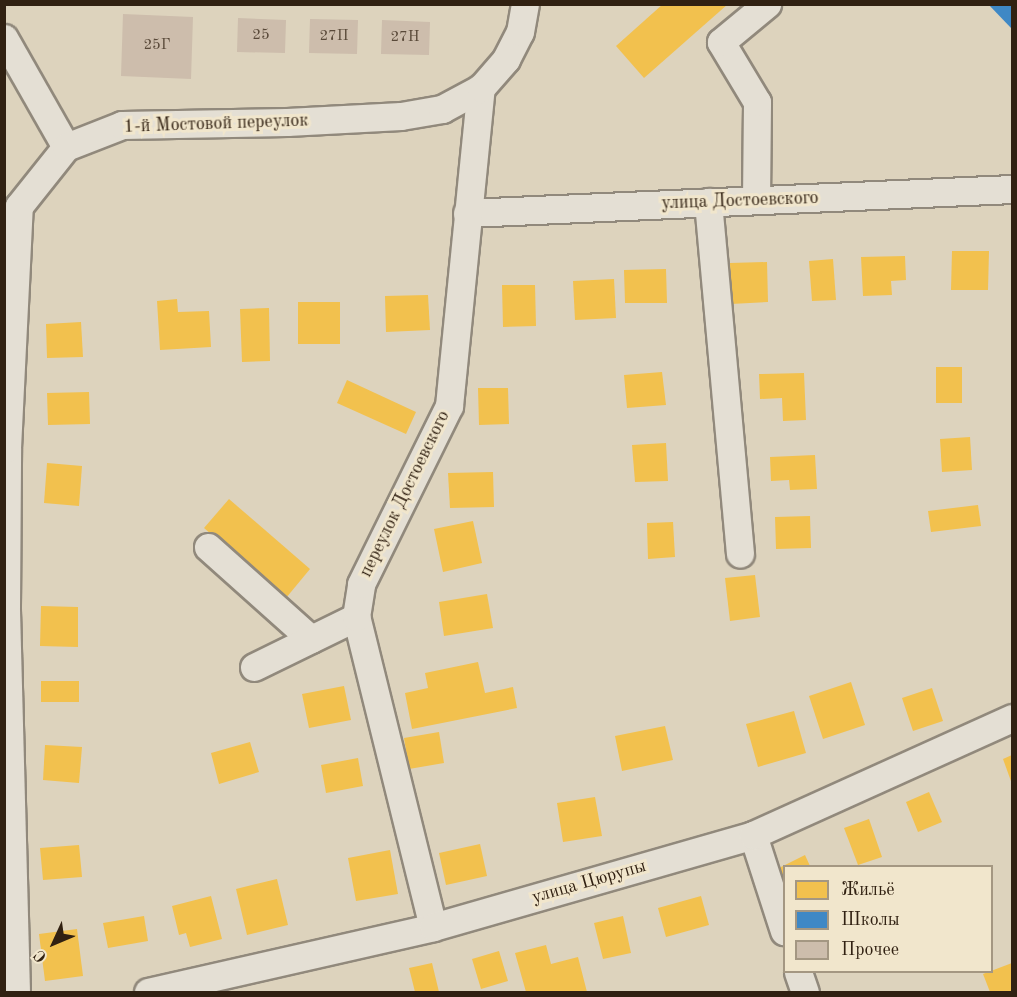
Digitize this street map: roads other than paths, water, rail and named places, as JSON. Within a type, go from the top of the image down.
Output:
[{"type":"street","name":"1-й Мостовой переулок","points":[[66,147],[122,125],[401,116],[442,109],[480,88],[506,59],[520,32],[525,4]]},
{"type":"street","points":[[756,200],[757,102],[721,42],[767,4]]},
{"type":"street","points":[[4,38],[66,147],[12,206],[6,448],[6,608],[16,993]]},
{"type":"street","name":"переулок Достоевского","points":[[433,927],[356,617],[361,584],[450,406],[480,88]]},
{"type":"street","name":"улица Достоевского","points":[[467,213],[1012,189]]},
{"type":"street","points":[[708,201],[740,554]]},
{"type":"street","points":[[208,547],[311,639]]},
{"type":"street","points":[[254,667],[356,617]]},
{"type":"street","name":"улица Цюрупы","points":[[148,993],[433,927],[753,835],[1012,718]]},
{"type":"street","points":[[753,835],[783,928]]},
{"type":"street","points":[[798,973],[805,993]]}]
